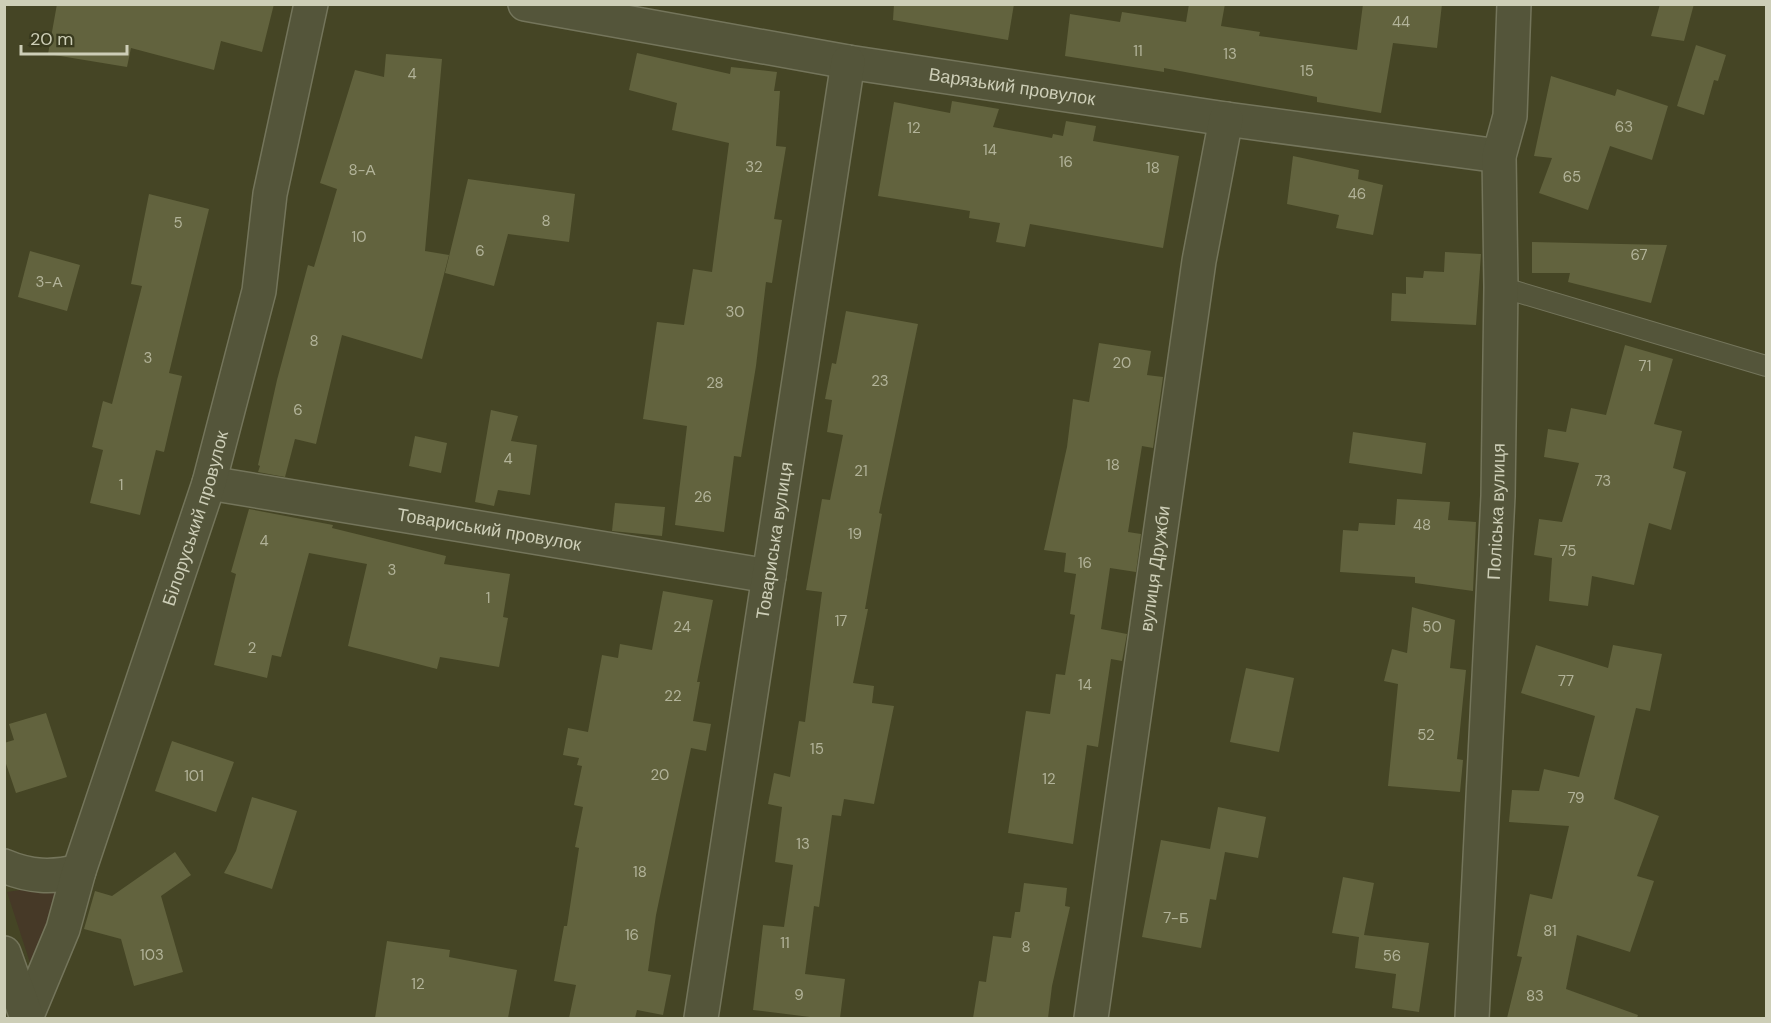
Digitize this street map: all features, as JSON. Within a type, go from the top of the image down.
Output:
[{"type":"street","name":"Білоруський провулок","points":[[26,1018],[63,929],[79,871],[209,483],[259,291],[270,194],[311,4]]},
{"type":"street","name":"Варязький провулок","points":[[525,4],[848,62],[1226,119],[1499,156]]},
{"type":"street","name":"Поліська вулиця","points":[[1472,1018],[1497,508],[1501,287],[1499,156],[1510,116],[1514,4]]},
{"type":"street","name":"Товариська вулиця","points":[[701,1018],[848,62]]},
{"type":"street","name":"вулиця Дружби","points":[[1090,1018],[1198,273],[1226,119]]},
{"type":"street","name":"Товариський провулок","points":[[209,483],[769,576]]},
{"type":"street","points":[[4,866],[31,876],[62,876],[79,871]]},
{"type":"street","points":[[4,953],[26,1018]]},
{"type":"lane","points":[[1501,287],[1767,366]]},
{"type":"shaded area","points":[[66,883],[32,969],[7,892]]},
{"type":"building","points":[[57,4],[274,4],[262,52],[221,41],[214,70],[131,48],[127,67],[48,54]]},
{"type":"building","points":[[894,4],[1014,4],[1008,40],[893,20]]},
{"type":"building","points":[[1189,4],[1225,4],[1221,26],[1260,32],[1259,36],[1357,50],[1363,4],[1442,4],[1437,48],[1393,43],[1381,113],[1317,102],[1317,97],[1164,68],[1164,72],[1065,56],[1070,14],[1120,22],[1122,12],[1186,22]]},
{"type":"building","points":[[1660,4],[1694,4],[1684,41],[1651,36]]},
{"type":"building","points":[[1696,45],[1726,55],[1718,81],[1714,80],[1704,115],[1677,106]]},
{"type":"building","points":[[637,53],[730,74],[731,67],[777,72],[774,91],[780,91],[776,146],[786,147],[774,219],[782,220],[772,283],[766,282],[756,366],[741,457],[734,456],[724,532],[675,525],[687,426],[643,419],[657,322],[684,325],[693,269],[712,272],[729,143],[672,130],[677,103],[629,90]]},
{"type":"building","points":[[386,54],[442,59],[425,251],[449,255],[422,359],[342,335],[316,444],[295,439],[285,477],[258,472],[277,380],[308,265],[314,267],[337,189],[320,183],[355,70],[384,77]]},
{"type":"building","points":[[1551,76],[1615,96],[1617,89],[1668,106],[1652,160],[1610,146],[1588,210],[1539,193],[1552,158],[1534,156]]},
{"type":"building","points":[[952,101],[999,109],[993,127],[1052,138],[1053,134],[1063,136],[1066,121],[1096,126],[1093,141],[1179,156],[1163,248],[1030,224],[1025,247],[996,242],[1000,223],[969,218],[970,211],[878,196],[894,102],[950,113]]},
{"type":"building","points":[[1293,156],[1359,170],[1358,179],[1383,185],[1373,235],[1336,228],[1339,215],[1287,204]]},
{"type":"building","points":[[468,179],[575,194],[569,242],[508,234],[494,286],[445,273]]},
{"type":"building","points":[[149,194],[209,209],[169,373],[182,376],[164,452],[156,450],[140,515],[90,503],[103,450],[92,447],[103,401],[112,404],[142,286],[131,284]]},
{"type":"building","points":[[1532,242],[1667,245],[1651,303],[1568,282],[1570,273],[1532,273]]},
{"type":"building","points":[[30,251],[80,265],[67,311],[18,297]]},
{"type":"building","points":[[1445,252],[1481,254],[1476,325],[1391,321],[1392,293],[1406,294],[1406,277],[1423,278],[1424,271],[1444,272]]},
{"type":"building","points":[[846,311],[918,324],[879,513],[882,514],[865,609],[868,609],[853,683],[874,686],[872,703],[894,706],[874,804],[844,799],[841,816],[832,815],[819,907],[814,906],[805,974],[845,979],[840,1018],[818,1018],[753,1010],[763,925],[784,927],[793,865],[775,862],[782,807],[768,804],[774,773],[790,777],[799,721],[805,722],[822,592],[806,590],[822,499],[830,500],[843,435],[827,432],[832,400],[825,399],[832,363],[836,364]]},
{"type":"building","points":[[1099,343],[1151,351],[1147,375],[1163,377],[1153,448],[1142,446],[1128,532],[1141,534],[1136,572],[1110,568],[1101,629],[1127,634],[1122,661],[1111,659],[1098,747],[1087,745],[1073,844],[1008,833],[1026,711],[1050,714],[1056,674],[1065,675],[1075,615],[1070,614],[1076,574],[1064,572],[1066,553],[1044,550],[1067,447],[1073,399],[1089,402]]},
{"type":"building","points":[[1625,345],[1673,359],[1654,424],[1682,431],[1673,468],[1686,472],[1671,530],[1649,523],[1634,585],[1592,576],[1588,606],[1549,601],[1552,558],[1534,555],[1539,519],[1562,522],[1579,463],[1544,457],[1548,429],[1566,432],[1571,408],[1606,415]]},
{"type":"building","points":[[491,410],[518,416],[511,441],[537,445],[530,495],[498,490],[494,506],[475,502]]},
{"type":"building","points":[[1353,432],[1426,443],[1422,474],[1349,463]]},
{"type":"building","points":[[415,436],[447,443],[441,473],[409,466]]},
{"type":"building","points":[[1397,499],[1450,502],[1448,520],[1476,522],[1473,591],[1415,583],[1415,577],[1340,572],[1343,530],[1358,531],[1359,523],[1395,525]]},
{"type":"building","points":[[615,503],[665,507],[662,536],[612,531]]},
{"type":"building","points":[[249,509],[333,525],[332,528],[446,556],[444,564],[510,574],[503,617],[508,618],[499,667],[440,657],[437,669],[348,646],[367,564],[309,553],[281,657],[272,655],[267,678],[214,665],[236,574],[231,572]]},
{"type":"building","points":[[663,591],[713,600],[697,682],[700,682],[693,721],[711,724],[706,751],[691,748],[656,915],[648,971],[671,975],[663,1015],[637,1010],[635,1018],[569,1018],[576,985],[554,981],[564,926],[567,926],[579,848],[575,847],[583,807],[574,805],[582,766],[577,765],[579,758],[563,755],[568,728],[588,732],[602,655],[618,658],[620,644],[652,650]]},
{"type":"building","points":[[1412,607],[1455,620],[1450,668],[1466,670],[1457,759],[1463,760],[1460,792],[1388,786],[1398,684],[1384,681],[1392,649],[1407,653]]},
{"type":"building","points":[[1536,645],[1608,668],[1613,645],[1662,654],[1650,711],[1636,708],[1614,799],[1659,816],[1637,876],[1654,881],[1630,952],[1577,935],[1566,989],[1638,1015],[1637,1018],[1507,1018],[1522,957],[1517,956],[1530,894],[1552,899],[1569,826],[1509,822],[1512,790],[1539,791],[1544,769],[1579,777],[1595,716],[1521,693]]},
{"type":"building","points":[[1246,668],[1294,678],[1279,752],[1230,742]]},
{"type":"building","points":[[46,713],[67,777],[16,793],[4,758],[4,743],[14,740],[9,724]]},
{"type":"building","points":[[172,741],[234,762],[216,812],[155,791]]},
{"type":"building","points":[[252,797],[297,811],[272,889],[224,873],[236,851]]},
{"type":"building","points":[[1218,807],[1266,817],[1258,858],[1225,852],[1216,900],[1210,899],[1201,948],[1142,937],[1161,840],[1210,849]]},
{"type":"building","points":[[175,852],[191,875],[161,896],[183,972],[134,986],[121,939],[84,929],[95,891],[112,896]]},
{"type":"building","points":[[1343,877],[1374,883],[1364,935],[1429,943],[1419,1012],[1392,1008],[1396,974],[1355,968],[1359,937],[1332,933]]},
{"type":"building","points":[[1024,883],[1067,888],[1065,906],[1070,907],[1052,986],[1048,1018],[973,1018],[979,981],[986,982],[993,936],[1011,938],[1015,912],[1020,912]]},
{"type":"building","points":[[387,941],[450,950],[449,957],[517,970],[508,1018],[375,1018]]}]
